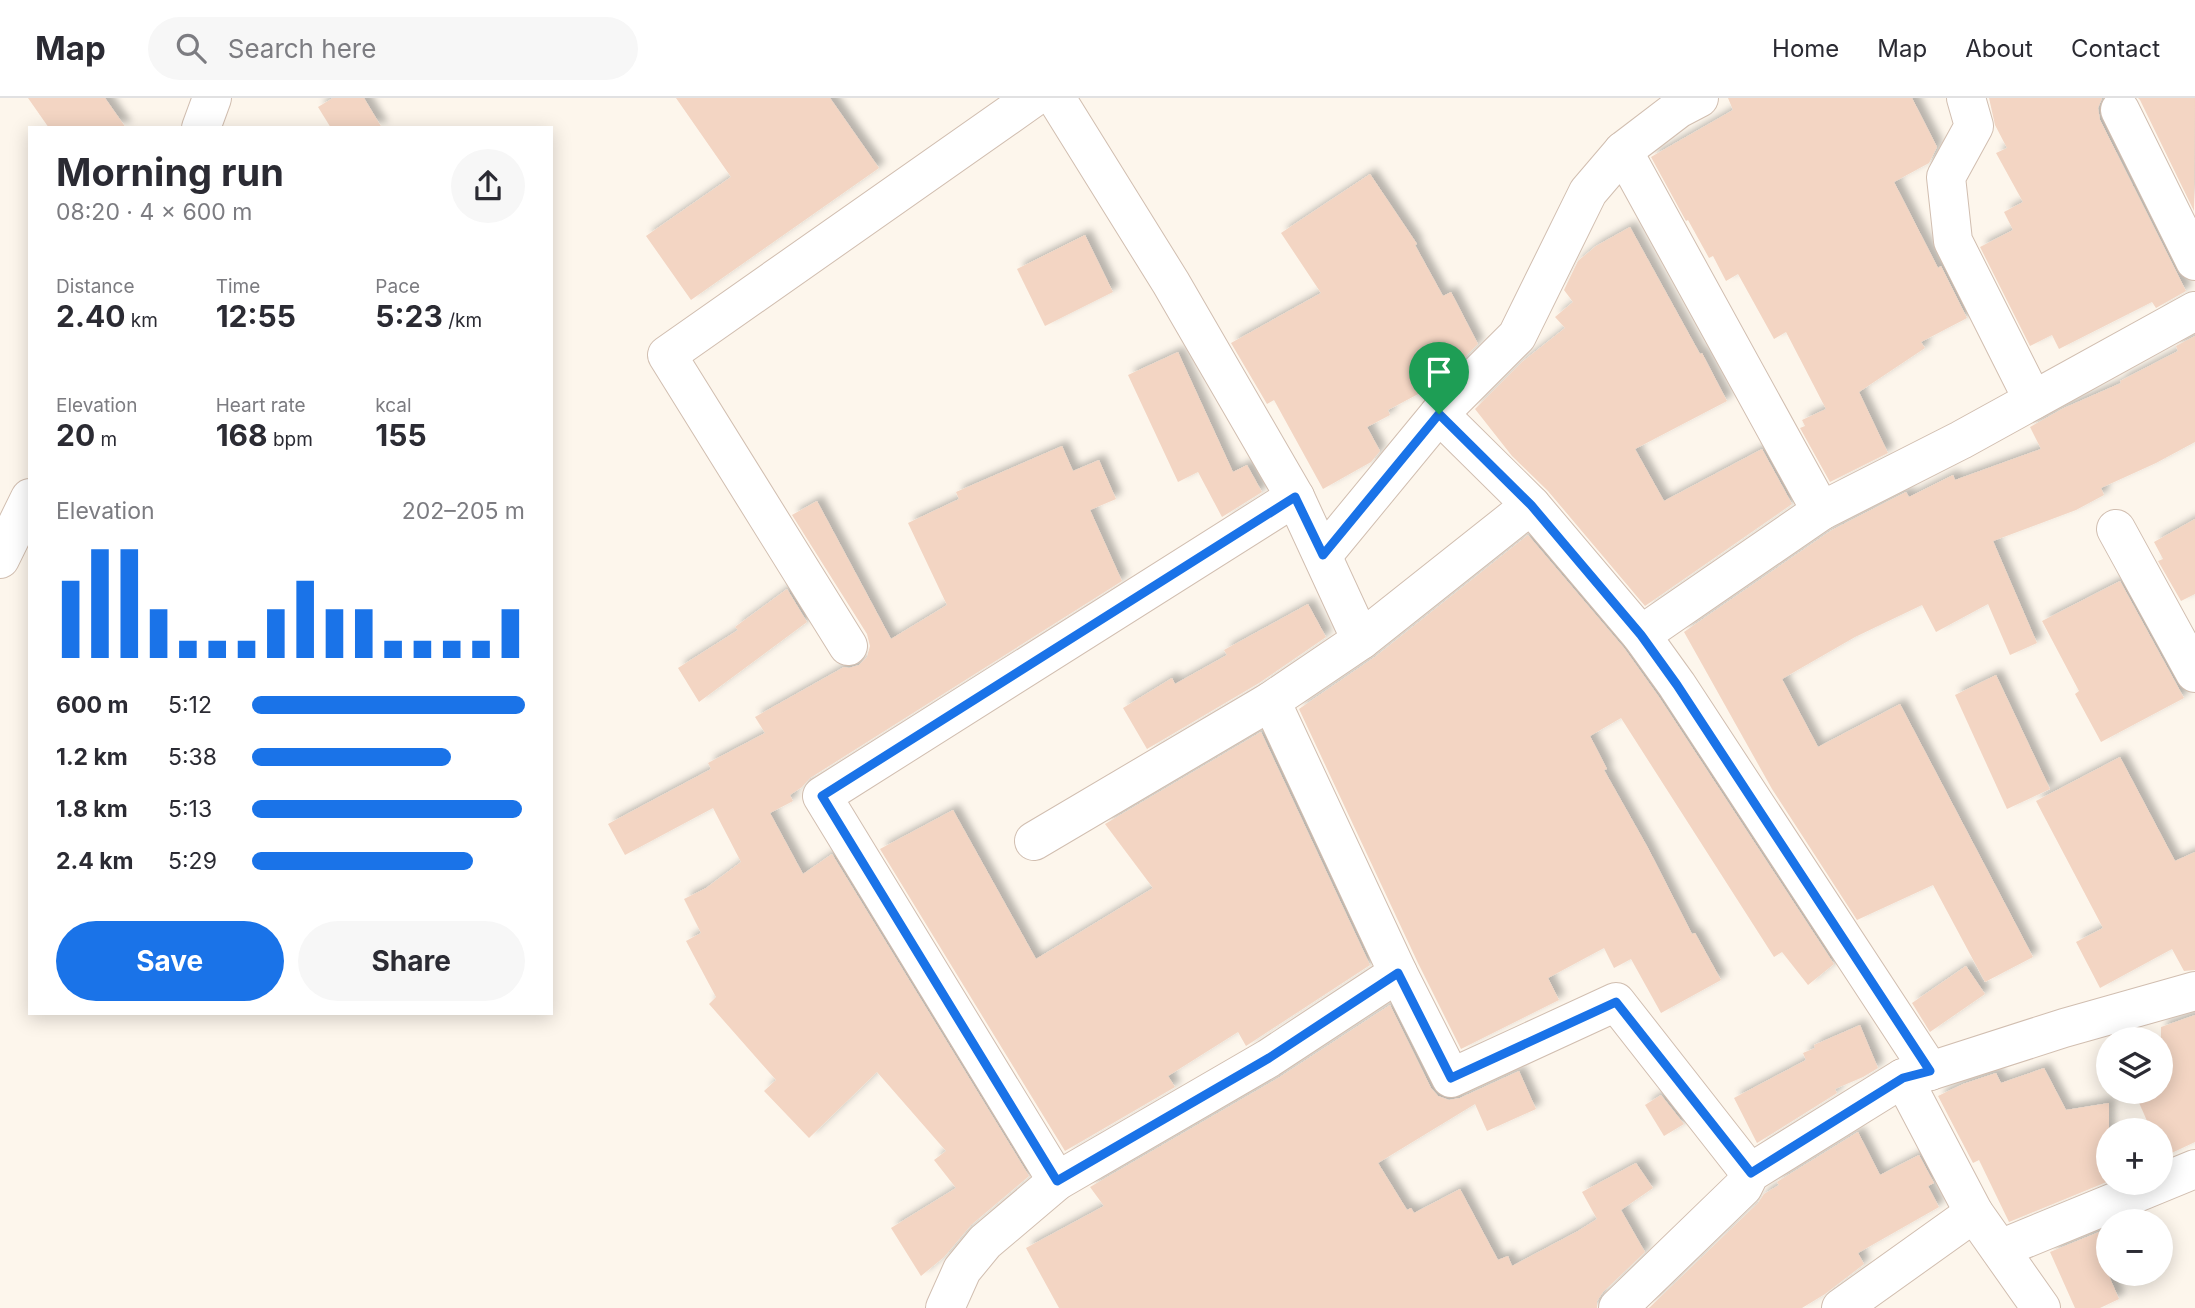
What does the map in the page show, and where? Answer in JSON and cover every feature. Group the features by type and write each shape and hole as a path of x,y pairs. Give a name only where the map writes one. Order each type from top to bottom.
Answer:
{"street":[{"path":"202,126 212,98"},
{"path":"848,646 667,355 1032,98"},
{"path":"1056,98 1171,284 1295,497 1361,640"},
{"path":"1323,555 1439,414 1517,336 1588,192 1623,151 1678,109 1699,98"},
{"path":"1966,98 1974,126 1946,177 1953,241 2034,400"},
{"path":"2120,110 2195,261"},
{"path":"1623,151 1821,511"},
{"path":"1641,635 1821,511 2034,400 2195,311"},
{"path":"1439,414 1531,505 1641,635 1685,696 1917,1075 1987,1232 2041,1308"},
{"path":"1057,1181 822,796 1295,497"},
{"path":"0,559 28,502"},
{"path":"1034,841 1271,701 1361,640 1531,505"},
{"path":"2116,529 2195,673"},
{"path":"1271,701 1398,973 1451,1078 1616,1002 1751,1173"},
{"path":"948,1307 962,1270 985,1242 1057,1181 1269,1058 1398,973"},
{"path":"1618,1308 1743,1187 1751,1173 1917,1075 2064,1028 2195,991"},
{"path":"1841,1308 1987,1232 2195,1169"}],"building":[{"path":"28,98 105,98 125,126 48,126"},
{"path":"333,98 364,98 381,126 330,126 318,107"},
{"path":"676,98 830,98 879,168 691,300 646,236 731,177"},
{"path":"1728,98 1912,98 1937,147 1929,163 1894,182 1967,318 1921,342 1925,348 1859,392 1888,453 1830,482 1800,428 1805,426 1802,420 1826,409 1786,332 1774,339 1738,274 1726,281 1713,256 1709,258 1688,220 1686,221 1651,157 1733,110"},
{"path":"1989,98 2102,98 2098,108 2100,120 2186,291 2156,308 2152,302 2059,349 2052,335 2030,346 1980,247 2013,230 2004,212 2023,202 1996,153 2007,148 1995,125"},
{"path":"2138,98 2195,98 2194,211 2140,100"},
{"path":"1370,174 1417,244 1415,245 1443,296 1451,292 1478,344 1439,383 1388,410 1390,415 1367,427 1380,451 1371,462 1323,489 1274,400 1267,404 1231,343 1321,293 1281,233"},
{"path":"1630,227 1727,401 1635,449 1664,501 1762,449 1792,504 1645,606 1548,491 1512,456 1475,409 1522,362 1565,328 1555,317 1573,302 1564,290 1578,261 1596,246"},
{"path":"1085,235 1113,292 1045,326 1017,269"},
{"path":"2195,336 2195,442 2101,488 2104,495 2076,510 1993,541 2037,643 2010,655 1988,604 1936,632 1922,605 1855,637 1782,679 1818,747 1900,704 2033,957 1985,982 1933,885 1857,920 1772,789 1684,632 1832,530 1906,492 1909,497 1953,475 1955,480 2041,449 2030,427 2064,408 2121,383 2120,381 2178,351 2176,346"},
{"path":"1178,352 1233,472 1247,465 1262,492 1222,517 1198,472 1178,482 1128,375"},
{"path":"1062,446 1073,471 1099,460 1116,499 1090,510 1122,581 810,778 790,795 793,801 770,813 803,874 832,854 1029,1176 971,1225 944,1257 921,1276 891,1228 956,1188 934,1160 946,1151 877,1072 809,1138 764,1091 776,1080 709,1004 716,997 686,941 701,933 684,899 706,888 741,862 713,808 625,855 608,824 711,769 708,763 765,733 755,717 844,667 859,665 867,657 870,646 867,634 792,515 817,501 891,639 947,605 908,523 959,499 956,492"},
{"path":"2195,519 2195,594 2181,601 2158,561 2163,559 2154,542"},
{"path":"1528,535 1624,648 1659,697 1834,964 1808,985 1782,952 1774,957 1621,718 1590,736 1607,769 1604,770 1692,934 1695,933 1721,980 1661,1013 1631,959 1614,968 1604,948 1548,978 1559,1000 1461,1049 1299,709 1375,657"},
{"path":"2120,581 2184,698 2101,742 2075,694 2079,691 2042,621"},
{"path":"787,589 807,622 699,702 678,668 738,630 735,627"},
{"path":"1308,604 1326,637 1259,683 1147,749 1123,708 1172,678 1175,684 1227,655 1224,650"},
{"path":"1996,675 2050,789 2007,809 1955,695"},
{"path":"1261,732 1370,965 1246,1046 1238,1032 1168,1076 1175,1087 1065,1151 880,849 953,810 1036,959 1153,888 1105,824"},
{"path":"2120,757 2175,861 2195,852 2195,970 2184,971 2172,949 2100,988 2076,942 2103,928 2036,801"},
{"path":"1966,966 1985,994 1930,1032 1912,1003"},
{"path":"1390,1005 1431,1088 1438,1096 1449,1100 1460,1098 1519,1071 1536,1109 1487,1131 1475,1104 1378,1163 1407,1210 1411,1208 1414,1213 1460,1189 1498,1260 1508,1256 1512,1266 1597,1219 1582,1192 1636,1163 1653,1188 1621,1210 1645,1252 1603,1292 1597,1301 1597,1308 1059,1308 1026,1248 1104,1206 1090,1187 1280,1077"},
{"path":"2195,1015 2195,1142 2173,1152 2173,1118 2146,1118 2140,1104 2173,1104 2173,1027 2161,1027"},
{"path":"1860,1025 1878,1068 1835,1089 1837,1093 1757,1143 1734,1098 1806,1060 1803,1053 1815,1048 1814,1045"},
{"path":"2044,1068 2066,1110 2109,1104 2109,1118 2096,1118 2096,1186 2009,1222 1979,1160 1973,1163 1938,1096 1996,1073 2001,1083"},
{"path":"1661,1095 1684,1124 1664,1136 1645,1105"},
{"path":"1858,1132 1880,1175 1919,1155 1934,1183 1928,1186 1939,1207 1858,1253 1864,1264 1802,1308 1649,1308 1758,1203 1764,1194 1779,1185 1777,1182"},
{"path":"2096,1233 2096,1286 2113,1286 2119,1299 2100,1308 2075,1308 2050,1252"}],"route":[{"path":"1439,414 1531,505 1641,635 1677,685 1930,1071 1903,1078 1751,1173 1616,1002 1451,1078 1398,973 1269,1058 1057,1181 822,796 1295,497 1323,555 1439,414"}]}
